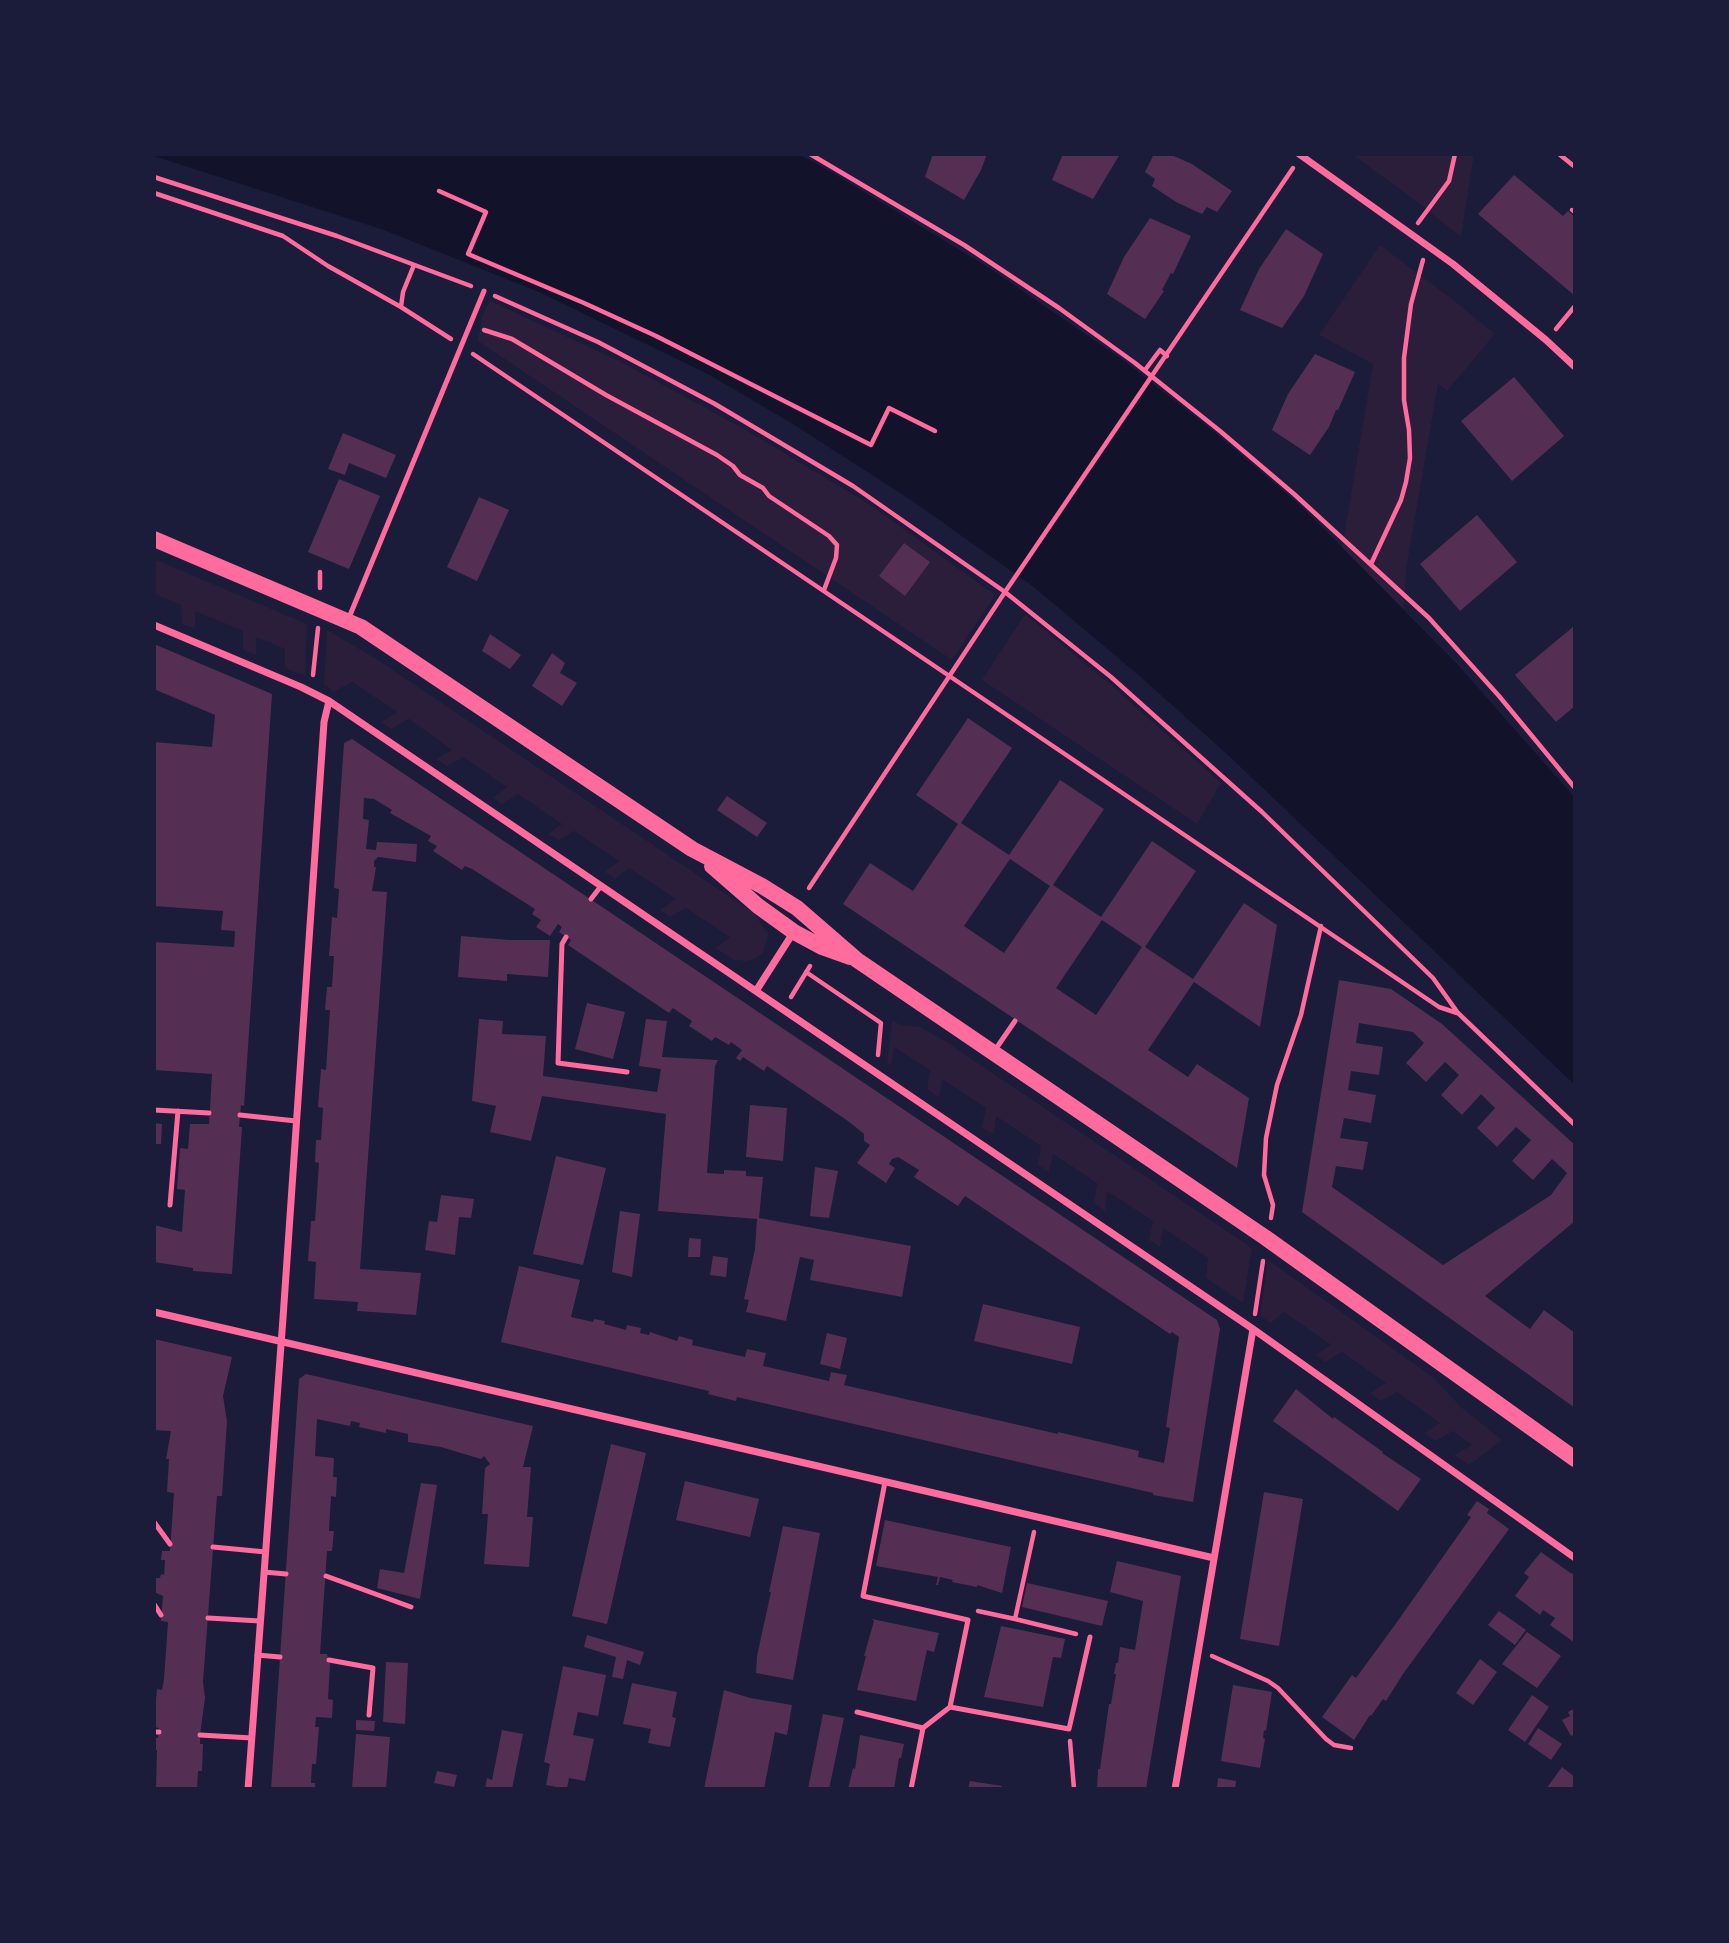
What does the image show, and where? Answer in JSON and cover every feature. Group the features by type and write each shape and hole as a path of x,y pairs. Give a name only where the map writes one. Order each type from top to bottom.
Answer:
{"main road":[{"path":"154,539 348,620 692,849 797,908 857,960 1266,1238 1575,1459"},
{"path":"692,849 758,906 794,932 822,947 857,960"}],"street":[{"path":"1300,155 1428,246 1546,340 1575,367"},
{"path":"154,625 329,701 1252,1329 1575,1558"},
{"path":"248,1789 324,722 329,701"},
{"path":"756,991 794,932"},
{"path":"154,1312 1214,1558"},
{"path":"1175,1789 1252,1329"}],"lane":[{"path":"348,620 484,291"},
{"path":"592,899 601,886"},
{"path":"566,937 562,944 558,1063 627,1072"},
{"path":"993,1053 1015,1021"},
{"path":"154,1110 209,1113"},
{"path":"170,1205 178,1111"},
{"path":"240,1115 296,1121"},
{"path":"885,1482 863,1597 968,1620 950,1707 923,1728 911,1789"},
{"path":"154,1522 170,1544"},
{"path":"213,1547 266,1552"},
{"path":"264,1572 286,1574"},
{"path":"326,1576 411,1607"},
{"path":"154,1604 162,1615"},
{"path":"208,1618 260,1621"},
{"path":"950,1707 1069,1729 1090,1637"},
{"path":"257,1656 280,1657"},
{"path":"329,1660 373,1668 369,1716"},
{"path":"857,1712 923,1728"},
{"path":"200,1735 252,1738"}],"path":[{"path":"810,154 964,245 1145,370 1294,494 1429,618 1499,696 1575,788"},
{"path":"1411,233 1449,181 1455,154"},
{"path":"1559,154 1575,167"},
{"path":"809,888 1300,155"},
{"path":"154,177 337,236 484,291 598,342 715,404 853,486 1005,592 1111,677 1262,812 1433,978 1458,1013 1575,1125"},
{"path":"439,191 486,212 468,254 656,336 871,445 890,408 935,431"},
{"path":"154,193 283,236 348,278 401,307 1439,1007 1458,1013"},
{"path":"1371,564 1401,500 1406,482 1410,449 1404,400 1404,358 1417,275 1428,246"},
{"path":"401,307 403,292 414,265"},
{"path":"1546,340 1575,306"},
{"path":"470,326 512,339 606,395 717,455 769,496 829,536 837,545 836,558 824,590"},
{"path":"1145,370 1160,350 1166,357"},
{"path":"312,692 319,608"},
{"path":"1273,1205 1264,1175 1266,1138 1277,1085 1301,1015 1321,926"},
{"path":"783,1010 810,966"},
{"path":"806,972 881,1023 876,1073"},
{"path":"1252,1329 1266,1238"},
{"path":"1015,1619 1038,1517"},
{"path":"968,1620 970,1609 1090,1637"},
{"path":"1199,1651 1268,1681 1278,1688 1326,1739 1334,1745 1351,1748"},
{"path":"1069,1729 1074,1789"}],"shaded area":[{"path":"154,154 798,154 989,268 1120,358 1211,429 1303,508 1457,664 1575,798 1575,1085 1227,754 1143,679 1034,587 911,500 793,424 708,374 539,292 384,230"},
{"path":"1352,154 1474,154 1461,237 1424,207"},
{"path":"1380,245 1495,334 1447,391 1438,384 1406,570 1404,609 1342,548 1373,364 1319,335"},
{"path":"490,301 619,361 744,429 872,506 995,595 952,660 478,341 482,316"},
{"path":"154,559 307,624 305,676 285,668 285,649 256,637 256,655 243,650 243,631 195,611 195,629 182,624 181,605 154,594"},
{"path":"1025,614 1110,684 1221,783 1197,824 982,680"},
{"path":"327,630 375,658 754,913 768,934 763,953 747,961 734,960 715,948 730,937 686,908 670,917 660,910 676,899 629,868 615,879 605,872 619,861 574,831 559,840 548,834 562,824 518,794 502,804 493,798 507,787 463,757 447,766 436,759 452,750 409,719 391,729 381,722 397,712 352,682 334,692 324,685"},
{"path":"892,1021 920,1027 945,1041 1252,1248 1243,1303 1206,1278 1208,1258 1163,1228 1160,1247 1149,1240 1153,1221 1107,1191 1105,1211 1094,1203 1097,1183 1053,1154 1049,1172 1038,1165 1041,1146 996,1116 994,1135 982,1128 986,1108 942,1079 939,1098 927,1089 930,1070 894,1047 891,1066 887,1063"},
{"path":"1268,1260 1433,1377 1461,1407 1502,1440 1469,1465 1454,1455 1472,1445 1453,1431 1435,1441 1424,1433 1440,1423 1397,1392 1380,1401 1370,1393 1386,1383 1342,1352 1325,1362 1315,1355 1331,1345 1284,1312 1271,1323 1260,1316"}],"building":[{"path":"933,154 987,154 964,200 925,177"},
{"path":"1063,154 1120,154 1093,199 1052,180"},
{"path":"1154,154 1169,154 1192,164 1232,191 1217,212 1207,207 1202,214 1176,202 1152,186 1155,179 1145,172"},
{"path":"1514,175 1563,216 1568,211 1575,217 1575,296 1478,214"},
{"path":"1150,218 1191,236 1173,274 1171,273 1162,290 1164,291 1145,319 1107,294 1124,257"},
{"path":"1286,229 1323,254 1304,296 1282,328 1240,310 1259,269"},
{"path":"1315,354 1355,372 1329,427 1310,455 1272,430 1288,394"},
{"path":"1514,377 1564,436 1512,481 1461,421"},
{"path":"343,433 396,455 386,478 349,463 345,475 328,469"},
{"path":"339,479 380,496 349,569 308,552"},
{"path":"479,497 509,510 477,581 447,567"},
{"path":"1477,515 1517,562 1460,611 1420,564"},
{"path":"904,543 930,562 905,596 879,576"},
{"path":"1573,627 1575,706 1556,722 1515,675"},
{"path":"490,634 521,655 510,669 482,651"},
{"path":"154,644 272,694 244,1106 241,1105 239,1127 242,1127 232,1274 193,1271 193,1268 154,1262 154,1225 182,1232 185,1190 177,1189 180,1148 188,1149 190,1124 209,1124 212,1074 154,1070 154,942 234,947 235,931 221,930 223,911 154,906 154,742 212,747 215,715 154,689"},
{"path":"552,653 565,663 560,673 577,683 562,706 532,686"},
{"path":"968,718 1012,748 961,823 1009,855 1060,780 1104,809 1053,885 1101,917 1152,841 1196,871 1145,947 1193,979 1244,903 1277,925 1260,1027 1194,982 1148,1050 1188,1077 1197,1064 1249,1098 1237,1168 843,904 870,863 913,891 958,824 916,795","holes":["1010,859 1050,886 1004,953 964,926","1102,920 1142,947 1096,1015 1056,988"]},
{"path":"352,739 1217,1320 1220,1329 1193,1502 1153,1495 737,1397 736,1401 708,1394 709,1391 501,1342 519,1266 580,1280 571,1317 593,1322 594,1319 605,1321 604,1324 626,1330 627,1325 641,1328 640,1333 649,1335 650,1332 677,1341 679,1336 693,1340 692,1345 745,1357 747,1349 766,1353 763,1366 829,1381 831,1372 847,1375 844,1385 1139,1451 1138,1457 1164,1463 1170,1428 1166,1427 1179,1337 1172,1332 1170,1334 965,1196 958,1206 914,1177 919,1170 898,1157 892,1159 889,1164 895,1168 886,1183 857,1163 870,1145 864,1141 864,1134 848,1121 767,1066 764,1071 743,1057 740,1061 736,1058 742,1050 731,1042 729,1045 715,1037 712,1041 689,1026 692,1021 673,1008 669,1013 568,945 571,940 559,932 562,927 558,924 550,936 536,927 541,920 532,914 535,909 472,869 465,866 462,870 433,851 437,846 428,841 431,836 390,813 392,810 374,799 364,798 363,819 369,820 366,849 376,850 377,842 417,844 416,862 378,857 374,861 376,867 372,891 387,892 360,1269 421,1273 416,1315 357,1311 358,1302 314,1299 316,1262 308,1261 311,1221 315,1221 319,1163 315,1162 316,1140 321,1140 323,1108 318,1107 321,1069 326,1070 330,1010 325,1010 327,987 332,987 334,956 329,956 332,917 337,918 339,889 334,888 344,743"},
{"path":"727,796 767,823 757,837 717,810"},
{"path":"461,936 550,940 548,977 507,974 507,981 458,977"},
{"path":"1339,980 1391,989 1442,1024 1575,1145 1575,1221 1485,1296 1530,1329 1544,1310 1575,1333 1575,1408 1302,1212","holes":["1359,1023 1413,1032 1424,1043 1406,1063 1426,1082 1445,1062 1459,1075 1441,1095 1462,1115 1481,1094 1495,1108 1477,1128 1497,1147 1516,1127 1531,1140 1512,1161 1533,1180 1552,1159 1567,1173 1551,1195 1443,1265 1332,1187 1336,1166 1363,1170 1368,1142 1340,1138 1344,1118 1371,1123 1376,1095 1348,1090 1351,1071 1379,1075 1383,1047 1356,1043"]},
{"path":"587,1003 625,1012 613,1059 575,1049"},
{"path":"479,1019 503,1021 502,1034 546,1036 543,1076 657,1092 661,1069 639,1066 646,1019 667,1021 662,1057 718,1060 715,1066 707,1173 724,1174 724,1170 746,1171 746,1176 763,1177 759,1218 911,1246 902,1297 810,1280 814,1260 800,1257 786,1321 746,1312 749,1300 744,1299 755,1249 757,1219 658,1211 666,1114 542,1096 531,1141 490,1132 496,1106 472,1101"},
{"path":"750,1105 787,1108 783,1161 746,1157"},
{"path":"154,1123 162,1124 161,1144 154,1144"},
{"path":"556,1156 606,1168 583,1265 533,1254"},
{"path":"815,1167 838,1171 829,1218 810,1216"},
{"path":"441,1195 474,1199 471,1218 459,1217 455,1255 425,1250 429,1221 437,1222"},
{"path":"620,1211 640,1214 632,1277 612,1272"},
{"path":"689,1238 701,1239 700,1257 688,1257"},
{"path":"713,1256 728,1258 726,1277 710,1275"},
{"path":"983,1304 1080,1327 1072,1364 974,1341"},
{"path":"827,1333 847,1338 840,1369 820,1364"},
{"path":"154,1339 232,1357 223,1396 227,1421 222,1496 217,1496 203,1682 205,1698 200,1735 200,1744 203,1744 202,1771 198,1771 197,1789 156,1789 157,1750 154,1750 154,1738 158,1738 159,1728 154,1727 154,1724 157,1689 162,1690 164,1679 168,1622 161,1621 163,1596 154,1592 156,1578 164,1575 165,1560 161,1560 162,1551 170,1551 174,1493 167,1492 169,1459 166,1459 171,1431 154,1430"},
{"path":"306,1374 533,1426 523,1467 531,1467 527,1517 533,1517 529,1567 484,1564 488,1514 482,1514 485,1468 490,1464 484,1456 481,1459 441,1447 408,1442 408,1434 386,1429 386,1433 359,1427 360,1423 351,1421 350,1426 317,1419 315,1456 334,1458 333,1477 337,1477 336,1497 331,1496 329,1531 334,1531 332,1551 327,1551 320,1654 327,1654 330,1665 328,1699 333,1700 332,1718 316,1717 315,1727 319,1727 316,1764 312,1764 311,1783 315,1783 315,1789 271,1789 299,1379"},
{"path":"1296,1389 1333,1419 1334,1417 1421,1479 1398,1511 1273,1421"},
{"path":"611,1444 646,1453 607,1624 572,1616"},
{"path":"685,1481 759,1499 750,1537 676,1520"},
{"path":"421,1483 437,1485 420,1599 377,1588 380,1569 404,1573"},
{"path":"1264,1492 1303,1499 1279,1646 1240,1639"},
{"path":"1477,1501 1489,1509 1487,1513 1509,1529 1386,1701 1383,1699 1354,1740 1322,1717 1352,1675 1356,1678 1397,1622 1471,1517 1467,1515"},
{"path":"885,1520 1011,1547 1002,1593 940,1577 936,1585 938,1577 876,1566"},
{"path":"783,1526 820,1533 793,1680 756,1673"},
{"path":"1541,1552 1572,1574 1575,1571 1575,1643 1550,1625 1555,1618 1543,1610 1540,1615 1515,1596 1529,1577 1524,1573"},
{"path":"1117,1561 1181,1576 1146,1789 1097,1789 1116,1663 1120,1647 1135,1650 1143,1601 1110,1592"},
{"path":"1027,1583 1108,1601 1102,1626 1022,1607"},
{"path":"1499,1611 1526,1630 1515,1645 1488,1625"},
{"path":"872,1619 939,1633 934,1652 927,1650 916,1701 857,1690 874,1621"},
{"path":"1001,1626 1065,1639 1061,1658 1053,1657 1043,1707 984,1697"},
{"path":"1527,1632 1561,1656 1537,1688 1502,1664"},
{"path":"587,1635 644,1652 640,1665 627,1660 623,1679 612,1677 616,1657 584,1647"},
{"path":"1480,1659 1497,1672 1473,1705 1456,1693"},
{"path":"386,1662 408,1663 405,1724 383,1722"},
{"path":"563,1666 606,1675 598,1716 578,1712 573,1735 594,1739 585,1781 569,1778 567,1789 546,1785 550,1764 544,1762"},
{"path":"632,1683 677,1692 672,1717 676,1718 670,1747 648,1743 651,1729 623,1724"},
{"path":"1233,1685 1272,1692 1260,1768 1221,1761"},
{"path":"724,1690 750,1698 792,1705 787,1735 775,1732 764,1789 704,1789"},
{"path":"1532,1695 1549,1707 1525,1742 1508,1730"},
{"path":"1575,1708 1575,1734 1571,1736 1562,1720 1570,1716 1568,1712"},
{"path":"823,1714 844,1718 829,1789 808,1789"},
{"path":"356,1720 375,1721 374,1731 356,1730"},
{"path":"1538,1728 1562,1744 1551,1760 1528,1744"},
{"path":"502,1730 523,1734 512,1789 485,1789 487,1778 492,1780"},
{"path":"356,1734 390,1737 386,1789 352,1789"},
{"path":"860,1735 904,1744 894,1789 848,1789 853,1768 855,1769"},
{"path":"1562,1767 1575,1777 1575,1789 1546,1789"},
{"path":"437,1771 457,1775 454,1787 434,1783"},
{"path":"1218,1778 1236,1781 1235,1789 1217,1788"},
{"path":"970,1781 1002,1786 1002,1789 968,1789"}]}
